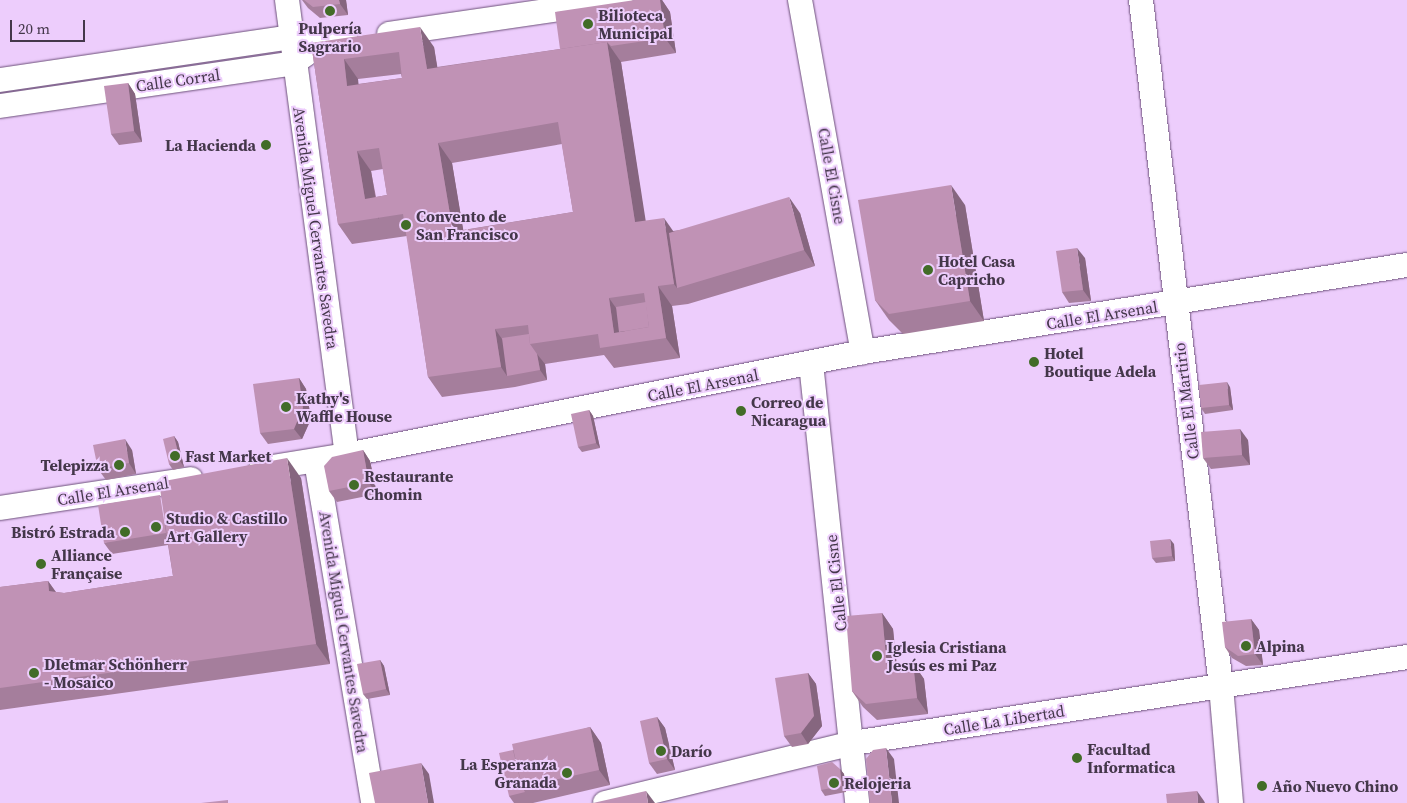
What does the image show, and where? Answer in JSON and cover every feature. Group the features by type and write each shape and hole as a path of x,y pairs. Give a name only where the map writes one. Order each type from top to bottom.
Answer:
{"street":[{"name":"Avenida Miguel Cervantes Savedra","path":"287,0 293,64 347,455"},
{"name":"Calle Corral","path":"0,80 291,37 320,44 620,0"},
{"name":"Calle El Cisne","path":"800,0 863,352"},
{"name":"Calle El Martirio","path":"1141,0 1174,304 1221,686 1232,803"},
{"name":"Calle Corral","path":"0,106 293,64 320,44"},
{"name":"Calle El Arsenal","path":"0,508 316,461 863,352 1174,304 1407,265"},
{"name":"Calle El Cisne","path":"811,363 853,743 857,803"},
{"name":"Avenida Miguel Cervantes Savedra","path":"316,461 373,803"},
{"name":"Calle La Libertad","path":"620,801 853,743 1407,657"}],"building":[{"path":"304,0 339,0 340,4 313,7"},
{"path":"635,0 660,0 665,38 611,46 607,42 560,49 555,12"},
{"name":"Convento de San Francisco","path":"420,27 427,69 607,42 635,222 664,218 674,284 658,286 666,338 600,348 598,334 530,344 528,325 495,329 501,367 428,377 403,214 338,224 311,43","holes":["399,52 402,78 347,86 344,59","558,122 573,212 453,232 438,143","379,148 387,195 365,199 357,151","644,293 649,327 614,333 609,298"]},
{"path":"128,83 134,131 111,134 104,86"},
{"name":"Hotel Casa Capricho","path":"951,185 970,301 889,314 875,300 858,200"},
{"path":"789,197 804,250 677,288 669,233"},
{"path":"1077,248 1083,290 1062,292 1056,251"},
{"path":"646,302 649,327 619,332 616,307"},
{"path":"529,334 530,344 537,354 540,370 507,376 502,338"},
{"name":"Kathy's Waffle House","path":"299,378 303,408 294,429 260,433 253,384"},
{"path":"1227,382 1229,405 1201,408 1199,385"},
{"path":"589,410 596,443 578,447 571,414"},
{"path":"1240,429 1242,455 1203,458 1201,432"},
{"path":"174,436 180,461 169,464 163,439"},
{"path":"125,439 129,463 98,469 93,445"},
{"path":"363,450 369,483 329,491 324,466 332,457"},
{"path":"287,458 316,644 0,688 0,587 48,581 49,591 64,593 173,576 159,482"},
{"path":"160,495 166,533 104,543 98,505"},
{"path":"1170,539 1172,556 1152,558 1150,541"},
{"name":"Iglesia Cristiana Jesús es mi Paz","path":"882,613 887,667 913,663 917,698 866,704 852,691 846,616"},
{"path":"1251,619 1255,654 1238,656 1225,647 1222,622"},
{"path":"380,660 386,689 363,694 357,664"},
{"path":"808,673 814,716 801,733 784,736 775,678"},
{"path":"657,717 667,759 649,763 640,721"},
{"path":"590,727 599,770 522,787 512,744"},
{"path":"886,748 892,803 870,803 866,759 873,750"},
{"path":"513,750 522,787 525,792 509,796 499,753"},
{"name":"Relojeria","path":"832,762 840,769 842,786 821,790 817,766"},
{"path":"421,763 428,803 375,803 369,773"},
{"path":"646,791 648,803 593,803"},
{"path":"1197,791 1198,803 1167,803 1166,794"},
{"path":"228,800 228,803 201,803"}],"place":[{"name":"Pulpería Sagrario","path":"330,11"},
{"name":"Bilioteca Municipal","path":"588,24"},
{"name":"La Hacienda","path":"266,145"},
{"name":"Convento de San Francisco","path":"406,225"},
{"name":"Hotel Casa Capricho","path":"928,270"},
{"name":"Hotel Boutique Adela","path":"1034,362"},
{"name":"Kathy's Waffle House","path":"286,407"},
{"name":"Correo de Nicaragua","path":"741,411"},
{"name":"Fast Market","path":"175,456"},
{"name":"Telepizza","path":"119,465"},
{"name":"Restaurante Chomin","path":"354,485"},
{"name":"Studio & Castillo Art Gallery","path":"156,527"},
{"name":"Bistró Estrada","path":"125,532"},
{"name":"Alliance Française","path":"41,564"},
{"name":"Alpina","path":"1246,646"},
{"name":"Iglesia Cristiana Jesús es mi Paz","path":"877,656"},
{"name":"DIetmar Schönherr - Mosaico","path":"34,673"},
{"name":"Darío","path":"661,751"},
{"name":"Facultad Informatica","path":"1077,758"},
{"name":"La Esperanza Granada","path":"567,773"},
{"name":"Relojeria","path":"834,783"},
{"name":"Año Nuevo Chino","path":"1262,786"}]}
